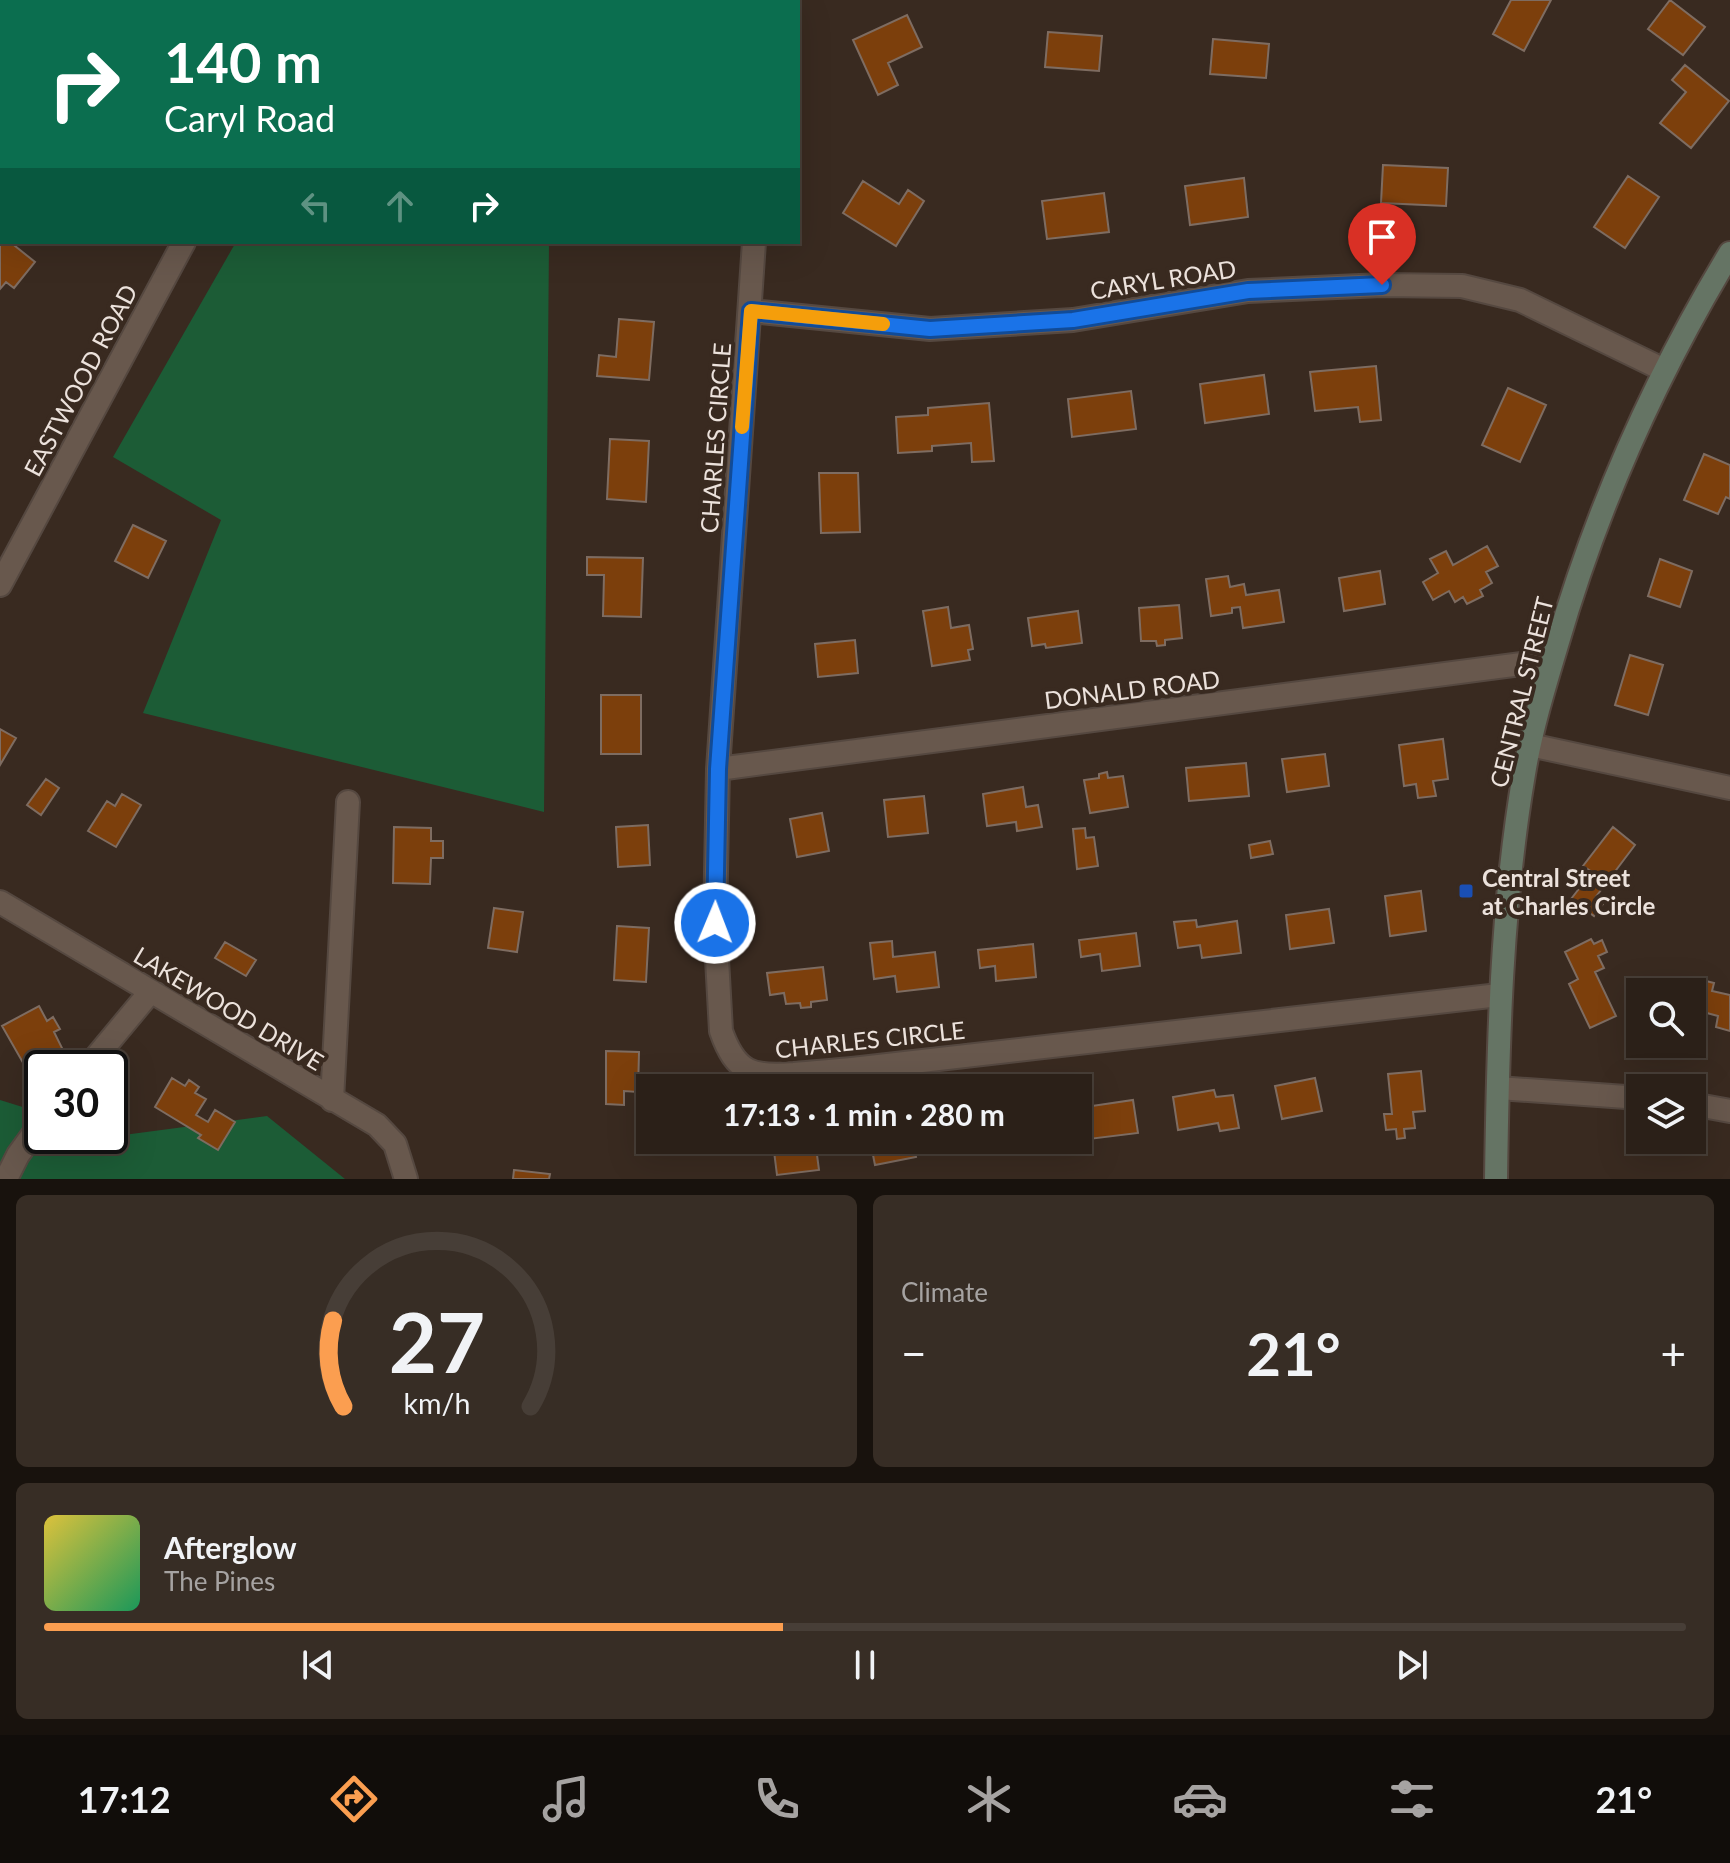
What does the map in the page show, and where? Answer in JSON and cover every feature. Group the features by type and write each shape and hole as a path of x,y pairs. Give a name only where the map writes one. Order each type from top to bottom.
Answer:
{"main road":[{"name":"CENTRAL STREET","path":"1496,1179 1499,995 1516,824 1530,745 1552,660 1599,517 1664,370 1730,253"}],"street":[{"name":"EASTWOOD ROAD","path":"0,585 183,244"},
{"name":"CHARLES CIRCLE","path":"754,244 718,769 715,923 721,1031 727,1047 742,1067 763,1077 852,1069 1499,995"},
{"name":"CARYL ROAD","path":"751,311 930,329 1073,320 1248,291 1382,285 1462,286 1520,300 1664,370"},
{"name":"DONALD ROAD","path":"718,769 1552,660"},
{"path":"1530,745 1730,788"},
{"path":"332,1100 348,802"},
{"name":"LAKEWOOD DRIVE","path":"0,902 377,1125 395,1144 406,1179"},
{"path":"102,1050 151,991"},
{"path":"1498,1088 1626,1097"},
{"path":"1706,1107 1730,1111"},
{"path":"6,1179 24,1147"}],"green space":[{"path":"235,244 549,244 544,812 143,713 221,520 113,457"},
{"path":"0,1100 24,1107 24,1154 128,1154 128,1134 267,1116 345,1179 0,1179"}],"building":[{"path":"1511,0 1551,0 1524,51 1493,34"},
{"path":"1670,0 1705,27 1683,55 1648,29"},
{"path":"907,15 922,47 888,63 898,85 878,95 853,40"},
{"path":"1048,32 1102,36 1099,71 1045,67"},
{"path":"1213,39 1269,44 1266,78 1210,74"},
{"path":"1685,65 1729,101 1691,148 1660,123 1686,92 1672,80"},
{"path":"1383,165 1448,168 1446,206 1381,203"},
{"path":"1628,176 1659,197 1625,248 1594,227"},
{"path":"1244,178 1248,217 1190,225 1185,186"},
{"path":"863,181 899,204 908,190 924,201 896,246 843,213"},
{"path":"1104,193 1109,232 1047,239 1042,201"},
{"path":"0,244 12,244 35,262 14,288 6,282 0,289"},
{"path":"619,319 654,322 649,380 597,376 599,355 616,357"},
{"path":"1376,366 1381,420 1360,422 1358,407 1315,411 1310,372"},
{"path":"1264,375 1269,414 1205,423 1200,384"},
{"path":"1508,388 1546,405 1520,462 1482,445"},
{"path":"1131,391 1136,429 1072,437 1068,399"},
{"path":"989,403 994,461 972,462 971,443 932,446 932,451 898,453 896,417 928,415 928,408"},
{"path":"610,439 649,441 646,502 607,499"},
{"path":"1704,454 1730,465 1730,499 1726,497 1718,514 1684,500"},
{"path":"819,473 858,473 860,532 821,533"},
{"path":"133,525 166,541 148,578 115,561"},
{"path":"1487,546 1498,566 1486,572 1492,583 1480,590 1483,596 1467,604 1463,597 1455,602 1449,591 1433,600 1423,582 1438,573 1430,559 1446,551 1453,565"},
{"path":"587,557 643,558 641,617 603,616 604,575 587,575"},
{"path":"1660,559 1692,571 1680,607 1648,596"},
{"path":"1380,571 1385,604 1344,611 1339,578"},
{"path":"1228,576 1230,587 1244,584 1246,595 1279,590 1284,622 1243,628 1240,607 1232,608 1232,613 1211,616 1206,579"},
{"path":"1179,605 1182,638 1165,640 1165,645 1157,646 1156,641 1141,641 1139,608"},
{"path":"948,607 951,628 969,625 973,649 968,650 970,660 932,666 923,611"},
{"path":"1078,611 1082,643 1046,648 1045,644 1032,646 1028,618"},
{"path":"855,640 858,673 818,677 815,644"},
{"path":"1630,655 1663,665 1648,715 1615,705"},
{"path":"601,695 641,695 641,754 601,754"},
{"path":"0,729 16,738 0,765"},
{"path":"1443,739 1448,779 1433,781 1436,796 1418,798 1416,784 1404,786 1399,745"},
{"path":"1325,754 1329,786 1287,792 1282,759"},
{"path":"1246,763 1249,796 1189,801 1186,768"},
{"path":"1107,772 1108,778 1123,776 1128,807 1090,813 1084,780 1099,778 1099,774"},
{"path":"46,779 59,788 41,815 27,805"},
{"path":"1023,787 1026,807 1038,805 1042,827 1017,831 1016,822 987,826 983,794"},
{"path":"122,794 141,805 116,847 88,831 107,801 115,806"},
{"path":"924,796 928,833 888,837 884,800"},
{"path":"822,813 829,851 797,857 790,819"},
{"path":"648,825 650,865 618,867 616,827"},
{"path":"394,827 431,828 431,841 443,841 443,858 431,858 430,884 393,883"},
{"path":"1613,827 1635,845 1595,898 1603,904 1594,916 1571,899 1592,872 1583,866"},
{"path":"1085,828 1086,838 1094,837 1098,866 1077,869 1073,829"},
{"path":"1270,841 1273,854 1251,858 1249,845"},
{"path":"1421,891 1426,931 1390,936 1385,896"},
{"path":"494,908 523,912 517,952 488,948"},
{"path":"1329,909 1334,943 1290,949 1286,915"},
{"path":"1196,920 1197,927 1237,921 1241,953 1202,958 1200,945 1178,948 1174,922"},
{"path":"617,926 649,928 646,982 614,980"},
{"path":"1136,933 1140,966 1102,971 1100,954 1081,957 1079,940"},
{"path":"1591,939 1594,944 1602,940 1607,952 1598,956 1604,968 1595,972 1616,1016 1590,1028 1569,984 1578,979 1565,952"},
{"path":"892,941 893,957 935,952 939,987 897,992 895,976 874,979 870,943"},
{"path":"225,942 256,960 246,976 215,958"},
{"path":"1033,944 1036,977 996,981 995,966 980,968 978,950"},
{"path":"823,967 827,1000 811,1002 811,1007 801,1008 800,1003 786,1004 784,993 770,995 767,973"},
{"path":"1706,981 1714,983 1712,991 1730,995 1730,1031 1716,1027 1718,1016 1706,1013"},
{"path":"39,1006 47,1021 53,1017 60,1029 54,1032 62,1048 24,1050 24,1064 2,1026"},
{"path":"606,1051 639,1052 636,1092 624,1091 624,1105 606,1104"},
{"path":"1421,1071 1425,1111 1413,1112 1415,1128 1404,1129 1405,1138 1397,1139 1396,1129 1386,1130 1384,1114 1392,1114 1388,1074"},
{"path":"172,1078 185,1086 189,1080 199,1087 195,1093 206,1099 196,1115 208,1122 215,1110 235,1122 218,1150 198,1138 201,1135 155,1107"},
{"path":"1315,1078 1322,1111 1282,1119 1275,1086"},
{"path":"1214,1090 1216,1097 1233,1095 1239,1128 1220,1131 1218,1123 1178,1130 1173,1097"},
{"path":"1133,1100 1138,1133 1092,1139 1092,1106"},
{"path":"774,1154 817,1154 819,1170 777,1175"},
{"path":"873,1154 915,1154 916,1157 875,1165"},
{"path":"514,1170 550,1174 549,1179 513,1179"}],"slow traffic":[{"path":"742,427 751,311 883,324"}],"place":[{"name":"Central Street at Charles Circle","path":"1466,891"}],"route":[{"path":"715,923 718,769 751,311 930,329 1073,320 1248,291 1382,285"}]}
